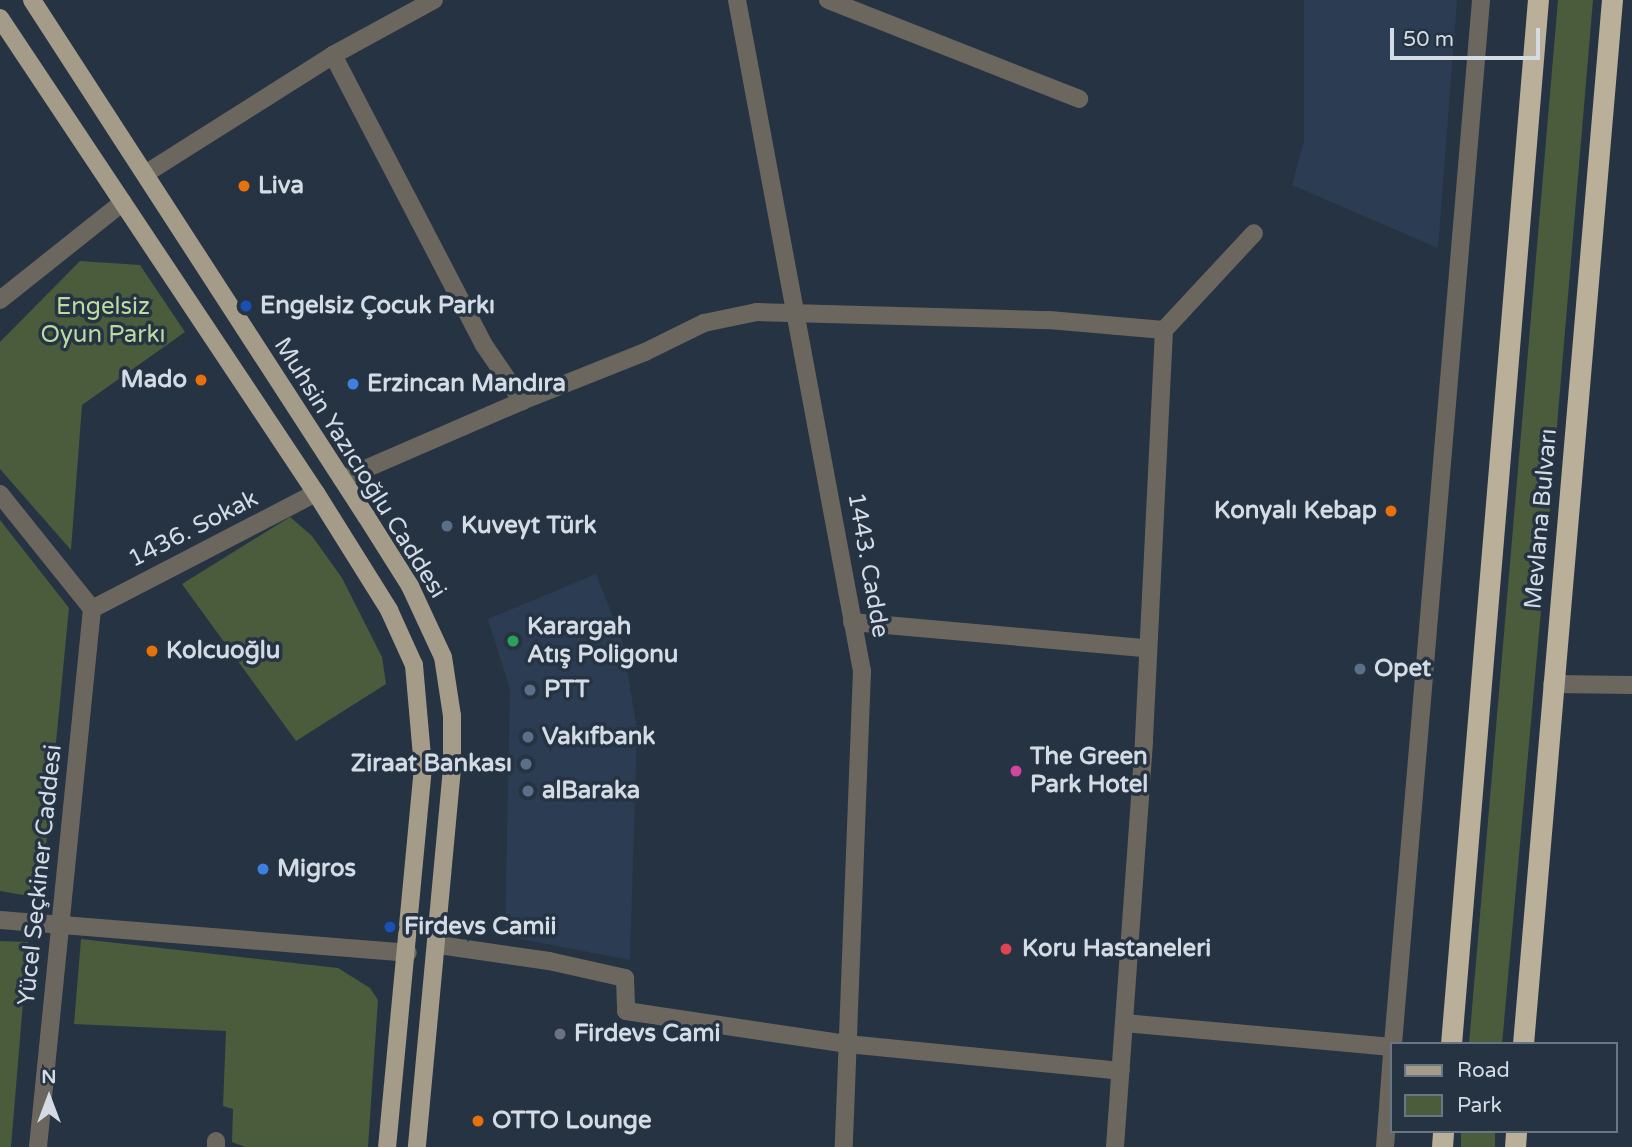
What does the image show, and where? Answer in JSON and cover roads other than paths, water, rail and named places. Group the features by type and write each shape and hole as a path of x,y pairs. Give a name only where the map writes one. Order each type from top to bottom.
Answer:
{"highway":[{"name":"Mevlana Bulvarı","path":"1451,1042 1538,0"},
{"name":"Mevlana Bulvarı","path":"1523,1042 1612,0"}],"main road":[{"name":"Muhsin Yazıcıoğlu Caddesi","path":"32,0 410,586 443,657 452,716 452,768 439,945 417,1147"},
{"name":"Muhsin Yazıcıoğlu Caddesi","path":"0,18 316,493 389,610 414,665 424,767 408,953 387,1147"},
{"path":"316,493 342,479"}],"street":[{"path":"145,174 333,55 434,0"},
{"name":"1443. Cadde","path":"737,0 799,313 862,671 844,1147"},
{"path":"828,0 1079,99"},
{"path":"1393,1042 1481,0"},
{"path":"333,55 484,345 523,401"},
{"path":"0,300 123,202"},
{"path":"1115,1147 1144,742 1146,648 1164,330 1254,233"},
{"path":"342,479 645,352 704,323 757,312 1049,320 1164,330"},
{"name":"1436. Sokak","path":"92,609 316,493"},
{"path":"0,494 92,609"},
{"name":"Yücel Seçkiner Caddesi","path":"38,1147 92,609"},
{"path":"852,622 1146,648"},
{"path":"1552,684 1632,685"},
{"path":"0,919 58,927 408,953"},
{"path":"439,945 549,961 625,978 626,1011 848,1044 1121,1071"},
{"path":"1124,1023 1390,1045"},
{"path":"1385,1147 1390,1080"}],"place":[{"name":"Liva","path":"244,186"},
{"name":"Engelsiz Çocuk Parkı","path":"246,306"},
{"name":"Mado","path":"201,380"},
{"name":"Erzincan Mandıra","path":"353,384"},
{"name":"Konyalı Kebap","path":"1391,511"},
{"name":"Kuveyt Türk","path":"447,526"},
{"name":"Karargah Atış Poligonu","path":"513,641"},
{"name":"Kolcuoğlu","path":"152,651"},
{"name":"Opet","path":"1360,669"},
{"name":"PTT","path":"530,690"},
{"name":"Vakıfbank","path":"528,737"},
{"name":"Ziraat Bankası","path":"526,764"},
{"name":"The Green Park Hotel","path":"1016,771"},
{"name":"alBaraka","path":"528,791"},
{"name":"Migros","path":"263,869"},
{"name":"Firdevs Camii","path":"390,927"},
{"name":"Koru Hastaneleri","path":"1006,949"},
{"name":"Firdevs Cami","path":"560,1034"},
{"name":"OTTO Lounge","path":"478,1121"}],"park label":[{"name":"Engelsiz Oyun Parkı","path":"103,321"}]}
